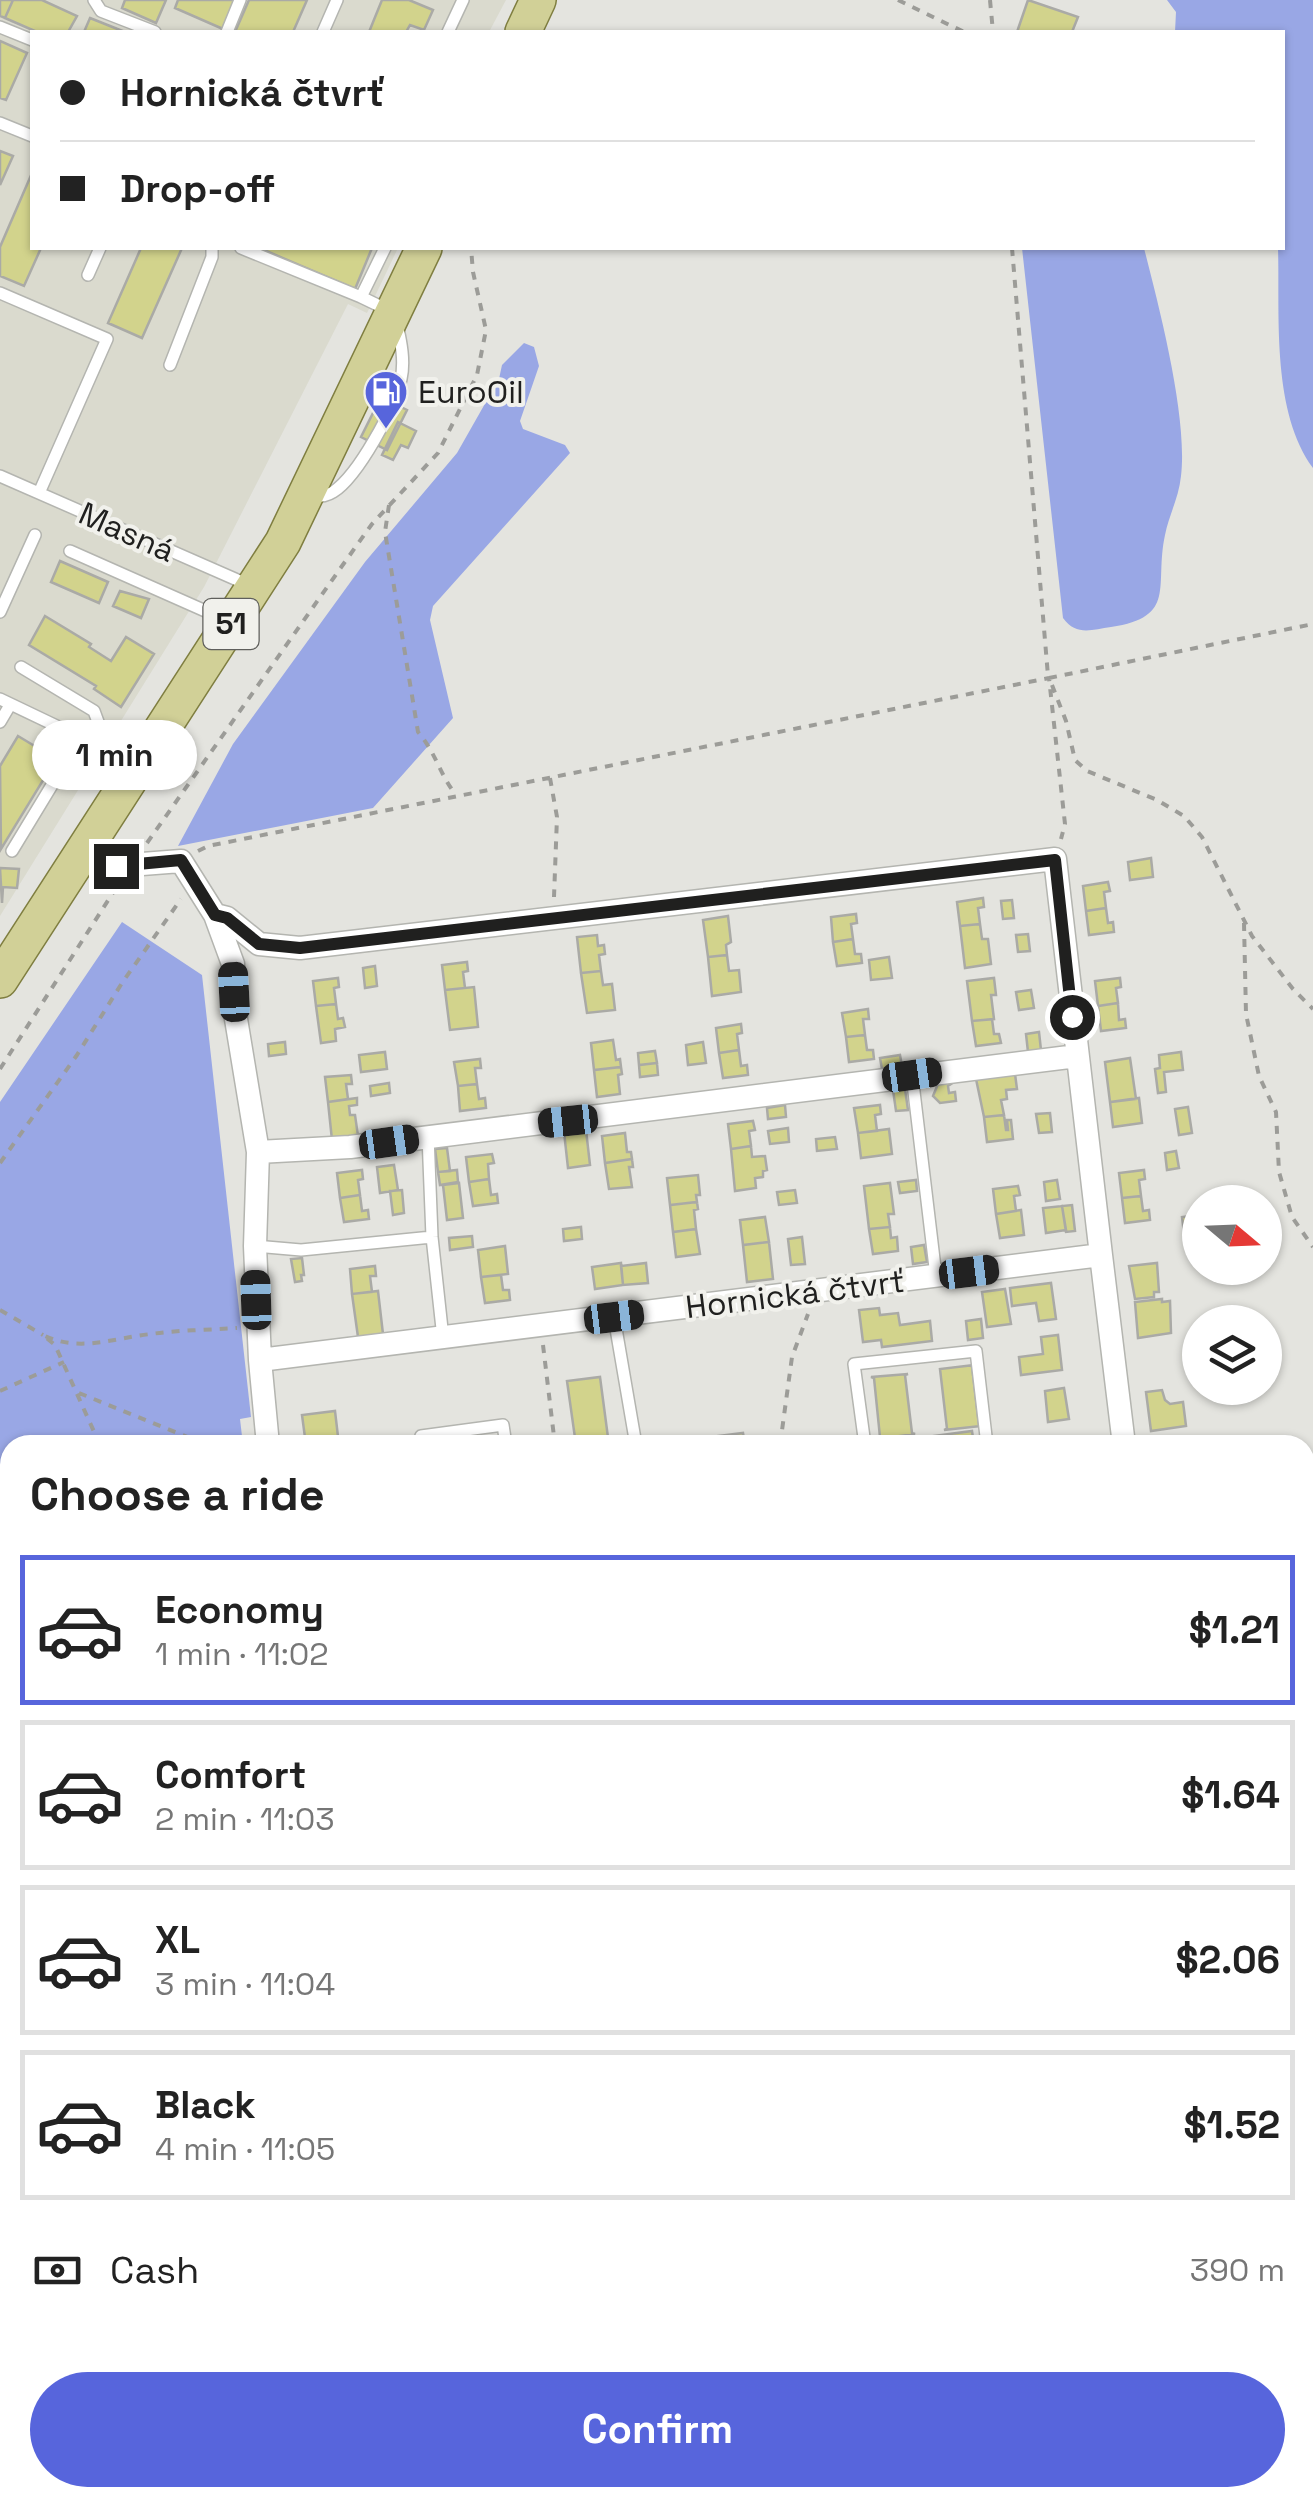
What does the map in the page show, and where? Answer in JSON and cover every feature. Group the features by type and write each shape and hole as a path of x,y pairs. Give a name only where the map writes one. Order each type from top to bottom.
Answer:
{"main road":[{"path":"524,30 538,0"},
{"name":"51","path":"0,980 232,623 307,497 423,250"}],"street":[{"path":"83,851 116,866 133,863 188,870 215,915 233,964 236,1019 258,1152 257,1327 267,1435"},
{"path":"215,915 227,918 259,944 300,948 1055,860 1123,1435"},
{"path":"233,964 259,944"},
{"path":"258,1152 350,1147 603,1118 1077,1056"},
{"name":"Hornická čtvrť","path":"260,1360 1101,1255"}],"lane":[{"path":"94,0 101,10 150,30"},
{"path":"228,30 240,0"},
{"path":"324,30 338,0"},
{"path":"449,30 463,0"},
{"path":"0,27 30,39"},
{"path":"0,123 30,135"},
{"path":"88,275 99,250"},
{"path":"170,365 212,250"},
{"path":"246,250 394,314"},
{"path":"361,297 384,250"},
{"path":"0,293 107,339 39,493"},
{"name":"Masná","path":"0,476 254,588"},
{"path":"0,612 35,535"},
{"path":"70,550 232,623"},
{"path":"21,667 94,711 105,741 140,764"},
{"path":"0,722 5,702 90,742 105,741"},
{"path":"12,851 69,757 74,735"},
{"path":"912,1075 936,1276"},
{"path":"428,1136 432,1237 443,1338"},
{"path":"255,1246 301,1250 432,1237"},
{"path":"614,1317 634,1435"},
{"path":"865,1435 854,1364 976,1351 986,1435"},
{"path":"428,1435 503,1425 504,1435"}],"path":[{"path":"898,0 960,30"},
{"path":"990,0 993,30"},
{"path":"0,1069 133,863 342,566 438,453 477,375 486,330 472,272 471,250"},
{"path":"1012,250 1064,824 1055,860"},
{"path":"390,505 385,532 418,732 434,751 447,784 457,796"},
{"path":"0,1163 77,1055 188,870 208,846 1313,624"},
{"path":"1049,678 1066,721 1075,760 1086,770 1157,800 1184,816 1202,837 1252,936 1313,1009"},
{"path":"550,778 556,817 553,918"},
{"path":"1244,918 1246,1014 1260,1076 1276,1112 1279,1172 1292,1217 1313,1247"},
{"path":"781,1435 792,1357 817,1291"},
{"path":"0,1310 62,1344 257,1327"},
{"path":"542,1326 555,1435"},
{"path":"43,1335 55,1345 64,1362 96,1435"},
{"path":"0,1391 64,1362"},
{"path":"79,1394 183,1435"}],"shaded area":[{"path":"0,0 506,0 490,30 30,30 30,250 397,250 367,313 348,304 204,587 0,916"},
{"path":"1167,0 1313,0 1313,468 1290,419 1280,361 1278,250 1285,250 1285,30 1175,30 1176,12"},
{"path":"1022,250 1144,250 1171,362 1182,452 1180,484 1162,553 1159,596 1146,616 1111,627 1084,630 1063,618"},
{"path":"524,343 534,347 539,366 520,421 523,429 565,445 570,453 433,606 430,620 453,718 373,808 178,846 233,744 365,562 457,453 499,379 502,365"},
{"path":"122,922 202,975 251,1417 240,1419 242,1435 0,1435 0,1102"}],"building":[{"path":"0,0 13,0 5,18 0,16"},
{"path":"13,0 42,0 77,16 69,30 32,30 5,18"},
{"path":"125,0 166,0 156,23 122,8"},
{"path":"178,0 236,0 223,29 175,8"},
{"path":"249,0 307,0 294,30 236,30"},
{"path":"382,0 409,0 433,10 424,30 410,25 407,30 370,30"},
{"path":"1028,0 1078,17 1073,30 1018,30"},
{"path":"90,18 120,30 85,30"},
{"path":"0,41 27,53 6,100 0,98"},
{"path":"0,151 13,156 0,185"},
{"path":"30,178 30,250 40,250 24,286 0,276 0,247"},
{"path":"140,250 181,250 142,338 108,323"},
{"path":"264,250 371,250 355,289"},
{"path":"381,397 407,410 387,450 361,437"},
{"path":"398,422 416,431 408,448 401,445 393,460 382,455"},
{"path":"60,561 108,582 99,603 51,582"},
{"path":"120,591 149,599 141,618 113,606"},
{"path":"45,616 111,661 126,637 154,654 121,707 94,689 96,686 29,645"},
{"path":"18,736 56,759 1,849 0,766"},
{"path":"1151,858 1153,877 1130,880 1128,862"},
{"path":"0,868 19,869 17,888 3,887 2,903"},
{"path":"1108,882 1110,891 1104,892 1106,908 1086,911 1083,886"},
{"path":"983,898 984,907 978,908 980,924 960,926 957,902"},
{"path":"1012,900 1014,918 1003,919 1001,901"},
{"path":"1106,908 1114,932 1089,935 1086,911"},
{"path":"856,914 857,923 851,924 853,939 833,942 831,917"},
{"path":"728,916 731,942 726,945 727,955 708,957 703,920"},
{"path":"980,924 982,939 988,939 991,964 965,968 960,926"},
{"path":"1028,934 1030,951 1018,952 1016,935"},
{"path":"597,935 598,946 604,945 605,954 599,955 601,971 581,973 577,937"},
{"path":"853,939 855,954 861,954 862,963 837,966 833,942"},
{"path":"727,955 729,971 739,970 741,992 712,996 708,957"},
{"path":"889,957 892,978 871,980 869,960"},
{"path":"467,962 468,971 463,972 465,988 445,990 442,965"},
{"path":"375,966 377,986 365,988 363,968"},
{"path":"601,971 603,985 612,984 615,1010 587,1013 581,973"},
{"path":"338,978 339,987 334,988 336,1004 316,1006 313,981"},
{"path":"994,978 994,1019 972,1021 967,981"},
{"path":"1120,978 1121,987 1116,988 1118,1003 1098,1006 1095,981"},
{"path":"474,987 478,1027 450,1030 445,990"},
{"path":"1031,990 1034,1008 1019,1010 1016,992"},
{"path":"1118,1003 1119,1020 1125,1019 1126,1028 1101,1031 1098,1006"},
{"path":"336,1004 338,1019 343,1018 345,1027 335,1029 336,1041 321,1043 316,1006"},
{"path":"868,1009 869,1019 863,1019 865,1035 846,1037 842,1013"},
{"path":"992,1019 994,1034 999,1034 1001,1043 976,1046 972,1021"},
{"path":"741,1024 742,1033 737,1034 739,1050 719,1053 716,1028"},
{"path":"1039,1032 1041,1050 1028,1052 1026,1034"},
{"path":"865,1035 867,1050 873,1050 874,1059 849,1062 846,1037"},
{"path":"613,1040 621,1067 594,1070 591,1043"},
{"path":"285,1042 286,1054 269,1056 268,1044"},
{"path":"703,1042 706,1063 688,1065 686,1045"},
{"path":"739,1050 741,1066 747,1065 748,1075 723,1078 719,1053"},
{"path":"655,1051 657,1063 639,1065 638,1053"},
{"path":"385,1052 387,1069 361,1072 359,1055"},
{"path":"1181,1052 1183,1070 1164,1072 1166,1092 1158,1093 1155,1069 1160,1068 1159,1055"},
{"path":"900,1055 902,1066 882,1069 880,1058"},
{"path":"1130,1058 1136,1099 1110,1102 1105,1062"},
{"path":"480,1059 481,1068 475,1068 477,1084 458,1086 454,1062"},
{"path":"657,1063 658,1075 640,1077 639,1065"},
{"path":"621,1067 620,1094 597,1097 594,1070"},
{"path":"1015,1074 1017,1089 1006,1090 1007,1099 1001,1100 1004,1115 984,1117 976,1079"},
{"path":"351,1075 352,1084 346,1084 348,1099 328,1102 325,1077"},
{"path":"954,1082 948,1086 949,1093 955,1092 956,1101 940,1103 933,1096 938,1084"},
{"path":"389,1083 390,1093 371,1096 370,1086"},
{"path":"477,1084 479,1099 485,1098 486,1108 460,1111 458,1086"},
{"path":"905,1089 908,1110 896,1111 893,1090"},
{"path":"357,1098 357,1105 349,1106 350,1115 355,1115 358,1136 332,1140 328,1102"},
{"path":"1139,1098 1142,1123 1113,1127 1110,1102"},
{"path":"785,1105 786,1117 768,1119 767,1108"},
{"path":"880,1105 881,1114 875,1115 877,1131 858,1133 854,1108"},
{"path":"1188,1107 1192,1133 1179,1135 1175,1109"},
{"path":"1050,1113 1052,1132 1039,1133 1036,1114"},
{"path":"1004,1115 1006,1130 1007,1120 1011,1120 1013,1139 987,1142 984,1117"},
{"path":"753,1121 755,1130 749,1131 751,1146 731,1149 728,1124"},
{"path":"788,1128 789,1142 770,1144 768,1131"},
{"path":"889,1129 892,1154 861,1158 858,1133"},
{"path":"586,1130 590,1165 568,1168 564,1132"},
{"path":"625,1133 627,1152 631,1152 632,1159 605,1163 602,1136"},
{"path":"835,1137 837,1149 817,1151 816,1139"},
{"path":"751,1146 752,1157 765,1156 767,1170 763,1177 755,1178 756,1188 735,1191 731,1149"},
{"path":"447,1148 450,1171 438,1172 435,1149"},
{"path":"1176,1151 1179,1168 1167,1170 1165,1153"},
{"path":"492,1154 494,1163 488,1164 489,1179 469,1182 466,1157"},
{"path":"632,1159 632,1187 609,1189 605,1163"},
{"path":"394,1165 398,1190 380,1193 377,1167"},
{"path":"362,1170 363,1179 358,1180 360,1195 340,1198 337,1173"},
{"path":"457,1170 458,1182 440,1185 438,1172"},
{"path":"1144,1170 1145,1179 1139,1180 1141,1196 1122,1198 1119,1173"},
{"path":"698,1175 697,1202 670,1205 667,1178"},
{"path":"489,1179 491,1195 497,1194 498,1203 473,1206 469,1182"},
{"path":"916,1180 917,1191 900,1193 898,1182"},
{"path":"1057,1180 1060,1199 1046,1201 1044,1182"},
{"path":"459,1183 463,1218 447,1220 443,1185"},
{"path":"890,1183 894,1214 888,1214 890,1227 869,1229 864,1186"},
{"path":"1018,1186 1020,1195 1014,1196 1016,1211 996,1214 993,1189"},
{"path":"402,1190 404,1213 393,1215 390,1191"},
{"path":"795,1190 797,1203 779,1205 777,1192"},
{"path":"360,1195 362,1211 368,1210 369,1219 344,1222 340,1198"},
{"path":"1141,1196 1143,1211 1149,1210 1150,1220 1125,1223 1122,1198"},
{"path":"697,1202 696,1229 673,1232 670,1205"},
{"path":"1072,1205 1075,1231 1066,1232 1062,1206"},
{"path":"1062,1206 1066,1230 1046,1233 1043,1208"},
{"path":"1021,1210 1024,1235 1000,1238 996,1214"},
{"path":"765,1217 769,1242 743,1245 740,1220"},
{"path":"581,1227 582,1239 564,1241 563,1229"},
{"path":"890,1227 891,1238 897,1237 898,1251 873,1254 869,1229"},
{"path":"696,1229 700,1254 676,1257 673,1232"},
{"path":"472,1236 473,1247 450,1250 449,1238"},
{"path":"802,1237 805,1264 791,1265 788,1239"},
{"path":"769,1242 773,1279 747,1282 743,1245"},
{"path":"924,1245 927,1262 913,1264 911,1247"},
{"path":"505,1246 508,1274 481,1277 478,1250"},
{"path":"302,1258 304,1275 302,1281 295,1282 291,1259"},
{"path":"621,1263 623,1285 595,1289 592,1267"},
{"path":"646,1263 648,1283 623,1285 621,1266"},
{"path":"1157,1263 1159,1292 1154,1292 1154,1297 1135,1299 1129,1266"},
{"path":"375,1266 376,1276 370,1276 372,1292 352,1294 350,1269"},
{"path":"501,1275 503,1290 509,1290 510,1300 485,1303 481,1277"},
{"path":"1051,1283 1056,1319 1039,1321 1036,1303 1012,1306 1010,1288"},
{"path":"1005,1289 1011,1324 987,1327 982,1292"},
{"path":"378,1291 383,1334 358,1337 352,1294"},
{"path":"1170,1301 1171,1333 1138,1338 1135,1302"},
{"path":"879,1308 880,1315 898,1313 900,1325 930,1321 932,1341 882,1347 881,1340 863,1342 859,1310"},
{"path":"981,1319 983,1338 968,1340 966,1321"},
{"path":"1058,1335 1062,1370 1021,1375 1019,1357 1043,1354 1041,1337"},
{"path":"974,1365 981,1426 944,1430 947,1429 940,1369"},
{"path":"908,1374 905,1375 915,1434 880,1435 871,1377"},
{"path":"600,1377 608,1435 575,1435 567,1381"},
{"path":"1064,1388 1069,1419 1048,1422 1045,1391"},
{"path":"1162,1390 1170,1404 1182,1402 1186,1426 1151,1431 1146,1392"},
{"path":"335,1411 338,1435 305,1435 302,1415"}],"place":[{"name":"EuroOil","path":"386,430"}],"route":[{"path":"116,866 181,860 215,915 227,918 259,944 300,948 1055,860 1072,1017"}]}
